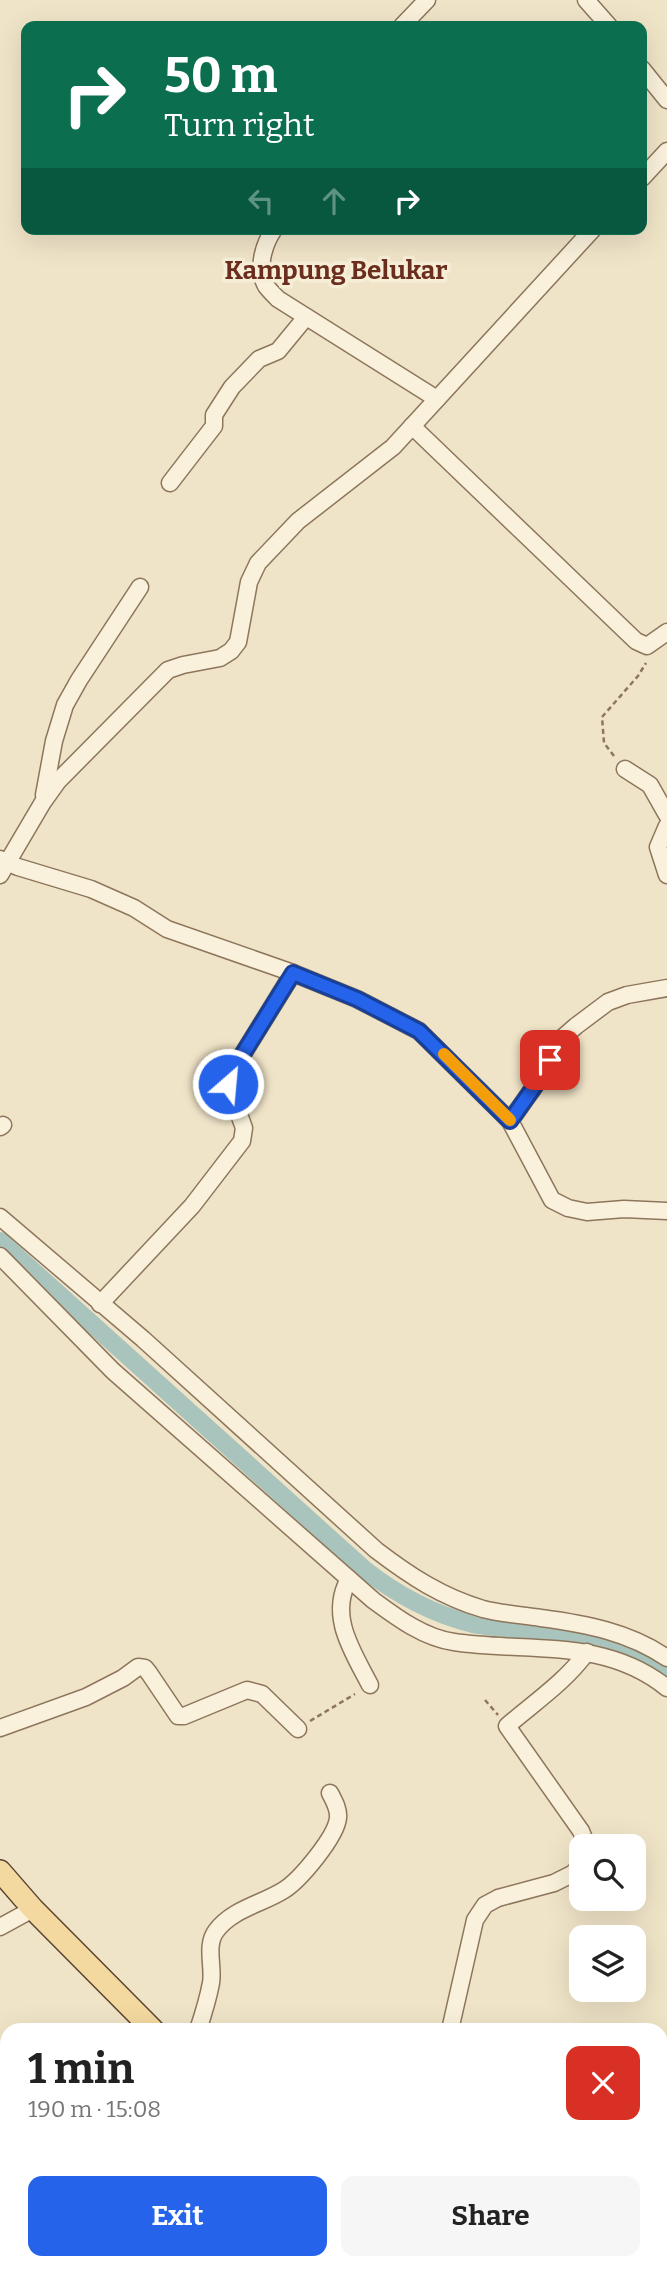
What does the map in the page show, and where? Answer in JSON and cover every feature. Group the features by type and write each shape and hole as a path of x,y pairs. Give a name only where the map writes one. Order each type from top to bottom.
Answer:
{"main road":[{"path":"0,1871 33,1909 146,2023"}],"street":[{"path":"407,21 427,0"},
{"path":"586,0 605,21"},
{"path":"647,75 667,100"},
{"path":"647,173 667,151"},
{"path":"270,235 265,243 262,274 267,286 278,299 437,399"},
{"path":"587,235 393,447 298,521 258,563 249,582 238,642 231,651 220,658 168,670 74,764 43,802 5,863 91,888 134,908 167,929 293,973 357,999 419,1031 510,1121 552,1200 568,1208 587,1212 624,1209 667,1211"},
{"path":"170,482 214,426 214,415 232,387 259,359 278,351 306,317"},
{"path":"412,426 636,641 647,646 667,632"},
{"path":"43,802 54,741 65,705 140,587"},
{"path":"625,769 650,785 667,815"},
{"path":"667,825 658,848 667,875"},
{"path":"100,1304 192,1206 242,1141 244,1128 228,1078 293,973"},
{"path":"510,1121 539,1080 559,1040 608,1002 627,995 667,988"},
{"path":"0,1217 214,1402 376,1550 406,1573 436,1591 485,1609 607,1629 648,1645 667,1658"},
{"path":"0,1256 113,1371 398,1619 451,1642 586,1652 631,1664 667,1688"},
{"path":"349,1579 343,1590 341,1622 370,1685"},
{"path":"583,1834 507,1726 574,1670 586,1652"},
{"path":"0,1728 86,1697 138,1667 149,1672 178,1716 184,1716 247,1690 262,1694 298,1729"},
{"path":"200,2023 211,1981 211,1948 214,1934 232,1916 284,1890 297,1880 322,1849 338,1820 337,1807 330,1793"},
{"path":"452,2023 475,1920 485,1906 498,1898 554,1883 569,1876"},
{"path":"0,1927 33,1909"}],"path":[{"path":"625,769 604,743 602,717 646,664 647,646"},
{"path":"298,1729 370,1685"},
{"path":"485,1699 507,1726"}],"waterway":[{"path":"0,1241 364,1569 389,1587 429,1609 458,1620 483,1626 594,1640 632,1652 667,1672"}],"slow traffic":[{"path":"444,1054 510,1120"}],"district":[{"name":"Kampung Belukar","path":"336,270"}],"route":[{"path":"228,1084 228,1078 293,973 357,999 419,1031 510,1121 550,1060"}]}
